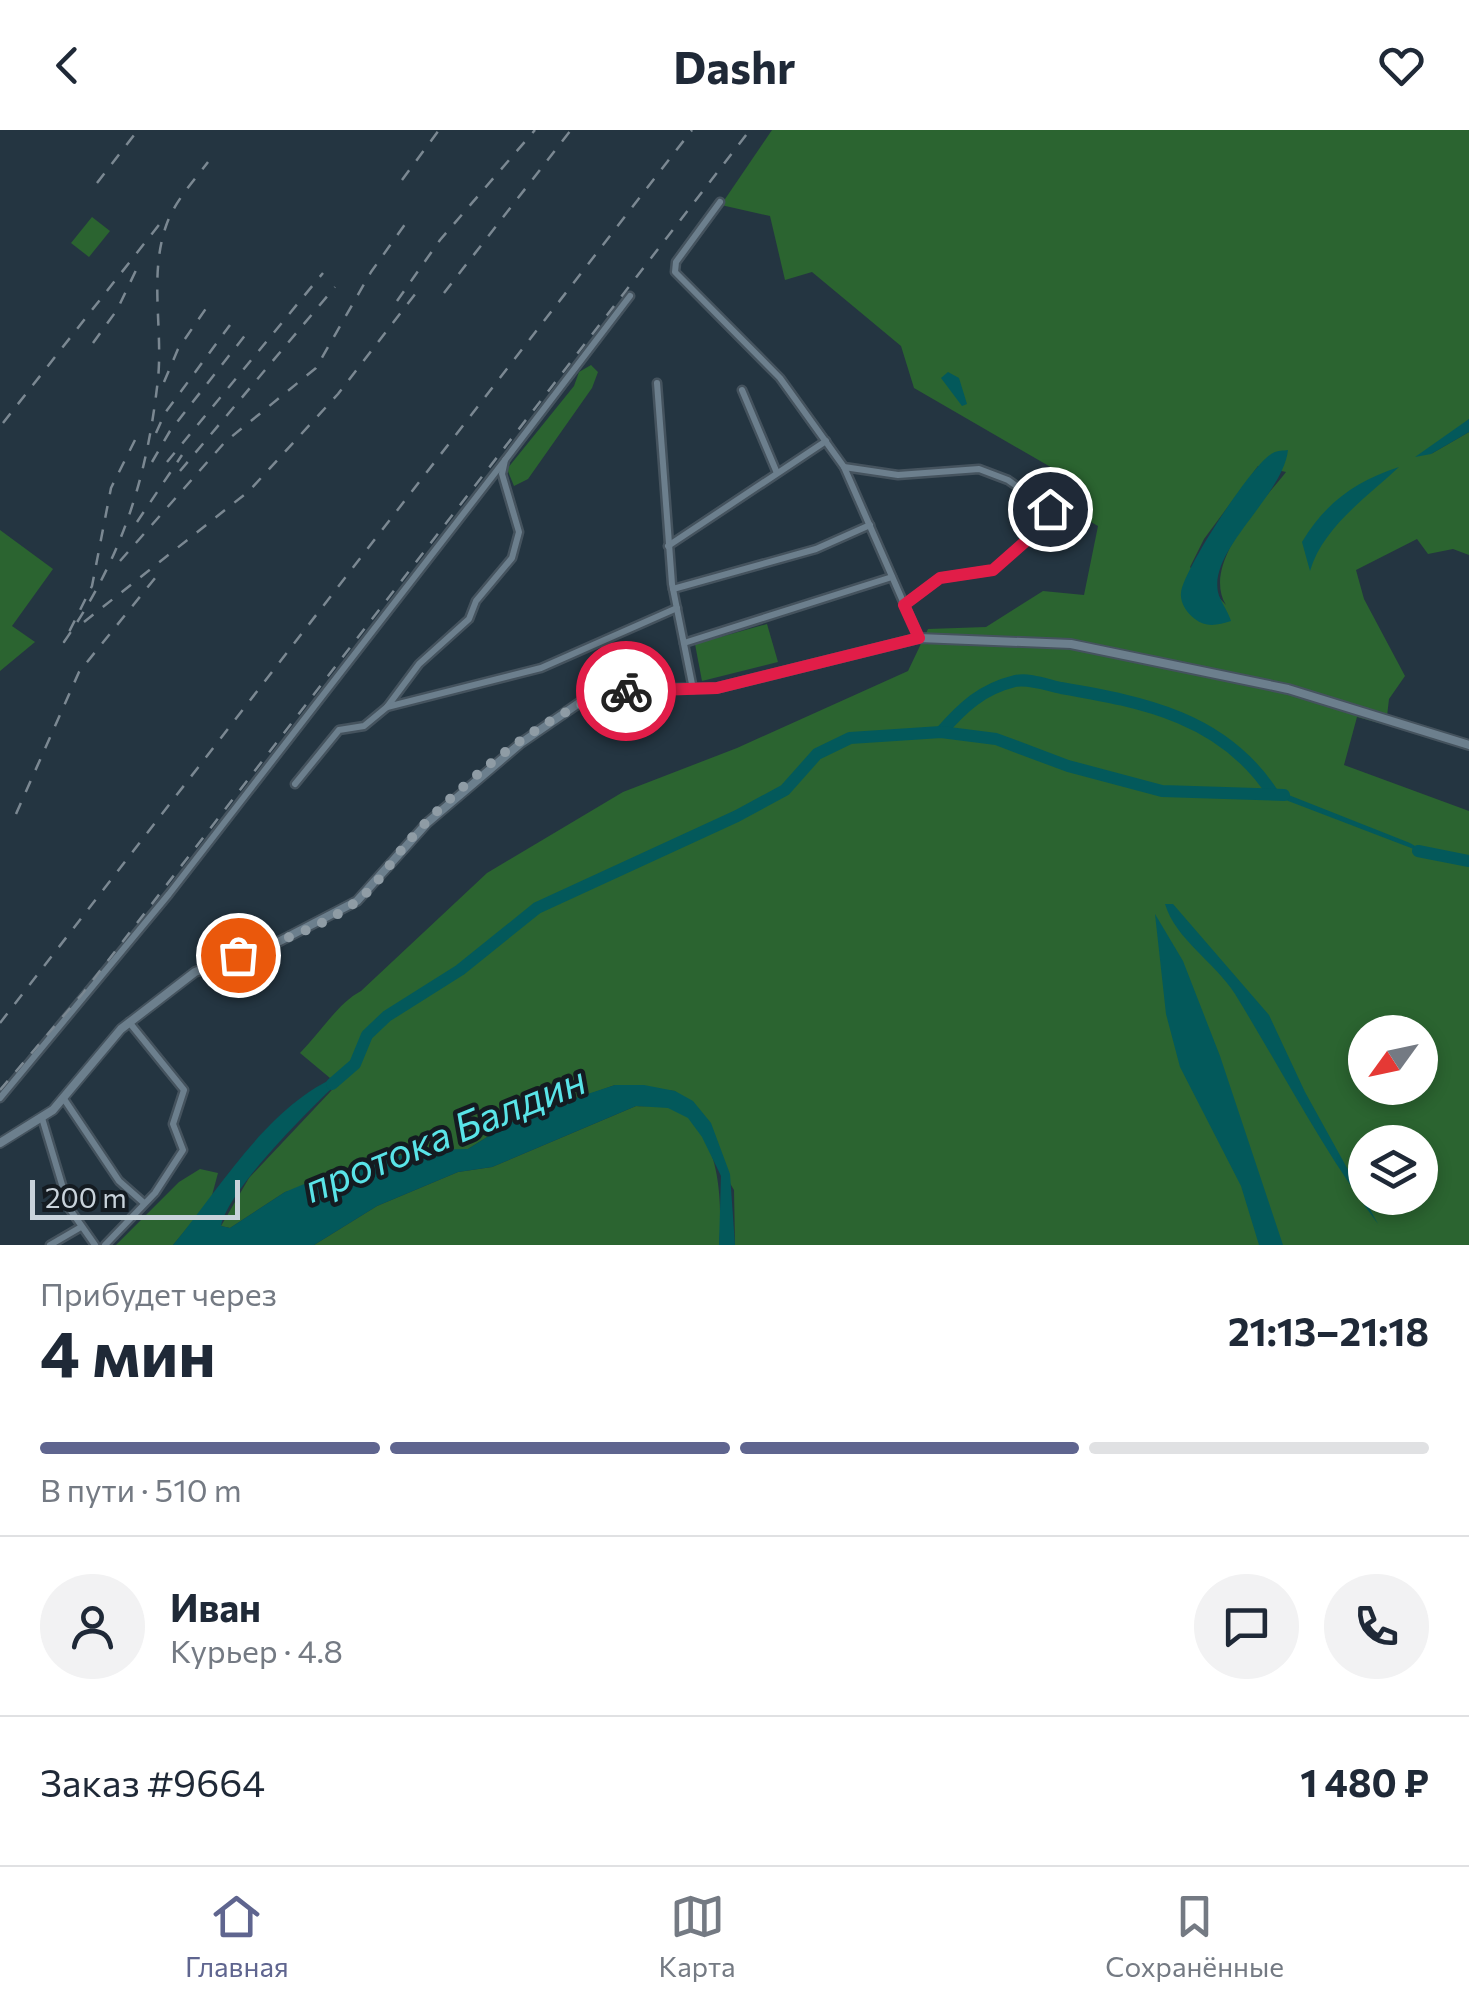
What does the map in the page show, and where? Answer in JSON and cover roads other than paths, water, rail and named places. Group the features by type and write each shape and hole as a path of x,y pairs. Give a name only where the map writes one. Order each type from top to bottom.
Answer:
{"street":[{"path":"720,202 676,262 676,272 690,292 780,378 844,467 919,638"},
{"path":"0,1098 169,894 630,296"},
{"path":"657,383 673,589 693,689"},
{"path":"742,390 777,474"},
{"path":"668,546 826,441"},
{"path":"295,784 340,730 364,726 387,706 419,664 469,620 476,601 512,558 520,532 502,474 505,460"},
{"path":"844,467 898,475 978,469 1008,480 1058,516 1059,526 1027,540 993,570 940,578 904,605"},
{"path":"673,589 816,548 870,524"},
{"path":"684,643 892,577"},
{"path":"387,706 541,668 677,608"},
{"path":"0,1143 42,1118 129,1022 195,972 280,940 357,901 427,822 564,710 614,692 717,688 919,638 1104,648 1367,711 1469,745"},
{"path":"105,1245 182,1154 173,1124 184,1090 129,1022"},
{"path":"64,1098 119,1181 144,1203"},
{"path":"42,1118 69,1208 95,1245"},
{"path":"50,1245 80,1227"}],"waterway":[{"path":"941,732 983,694 1003,684 1032,681 1122,700 1180,718 1231,747 1273,794"},
{"path":"332,1084 355,1064 367,1035 387,1016 460,970 537,908 785,790 817,754 850,738 941,732 996,739 1068,766 1162,791 1284,795"},
{"path":"1418,851 1469,861"}],"railway":[{"path":"97,183 138,130"},
{"path":"402,180 439,130"},
{"path":"397,301 440,240 535,130"},
{"path":"444,293 571,130"},
{"path":"0,1023 692,130"},
{"path":"0,1090 83,993 750,130"},
{"path":"135,440 111,488 92,586 64,642 102,580 139,484 158,379 157,282 161,245 174,209 208,162"},
{"path":"120,561 225,442 316,368 371,272 411,216"},
{"path":"3,423 162,221"},
{"path":"93,343 117,310 139,264"},
{"path":"167,462 323,273"},
{"path":"180,471 335,287"},
{"path":"84,622 249,491 338,394 416,293"},
{"path":"164,382 178,349 207,307"},
{"path":"156,433 165,413 230,325"},
{"path":"152,462 170,431 250,329"},
{"path":"137,522 182,455"},
{"path":"16,814 79,672 160,572"}],"water label":[{"name":"протока Балдин","path":"444,1132"}]}
